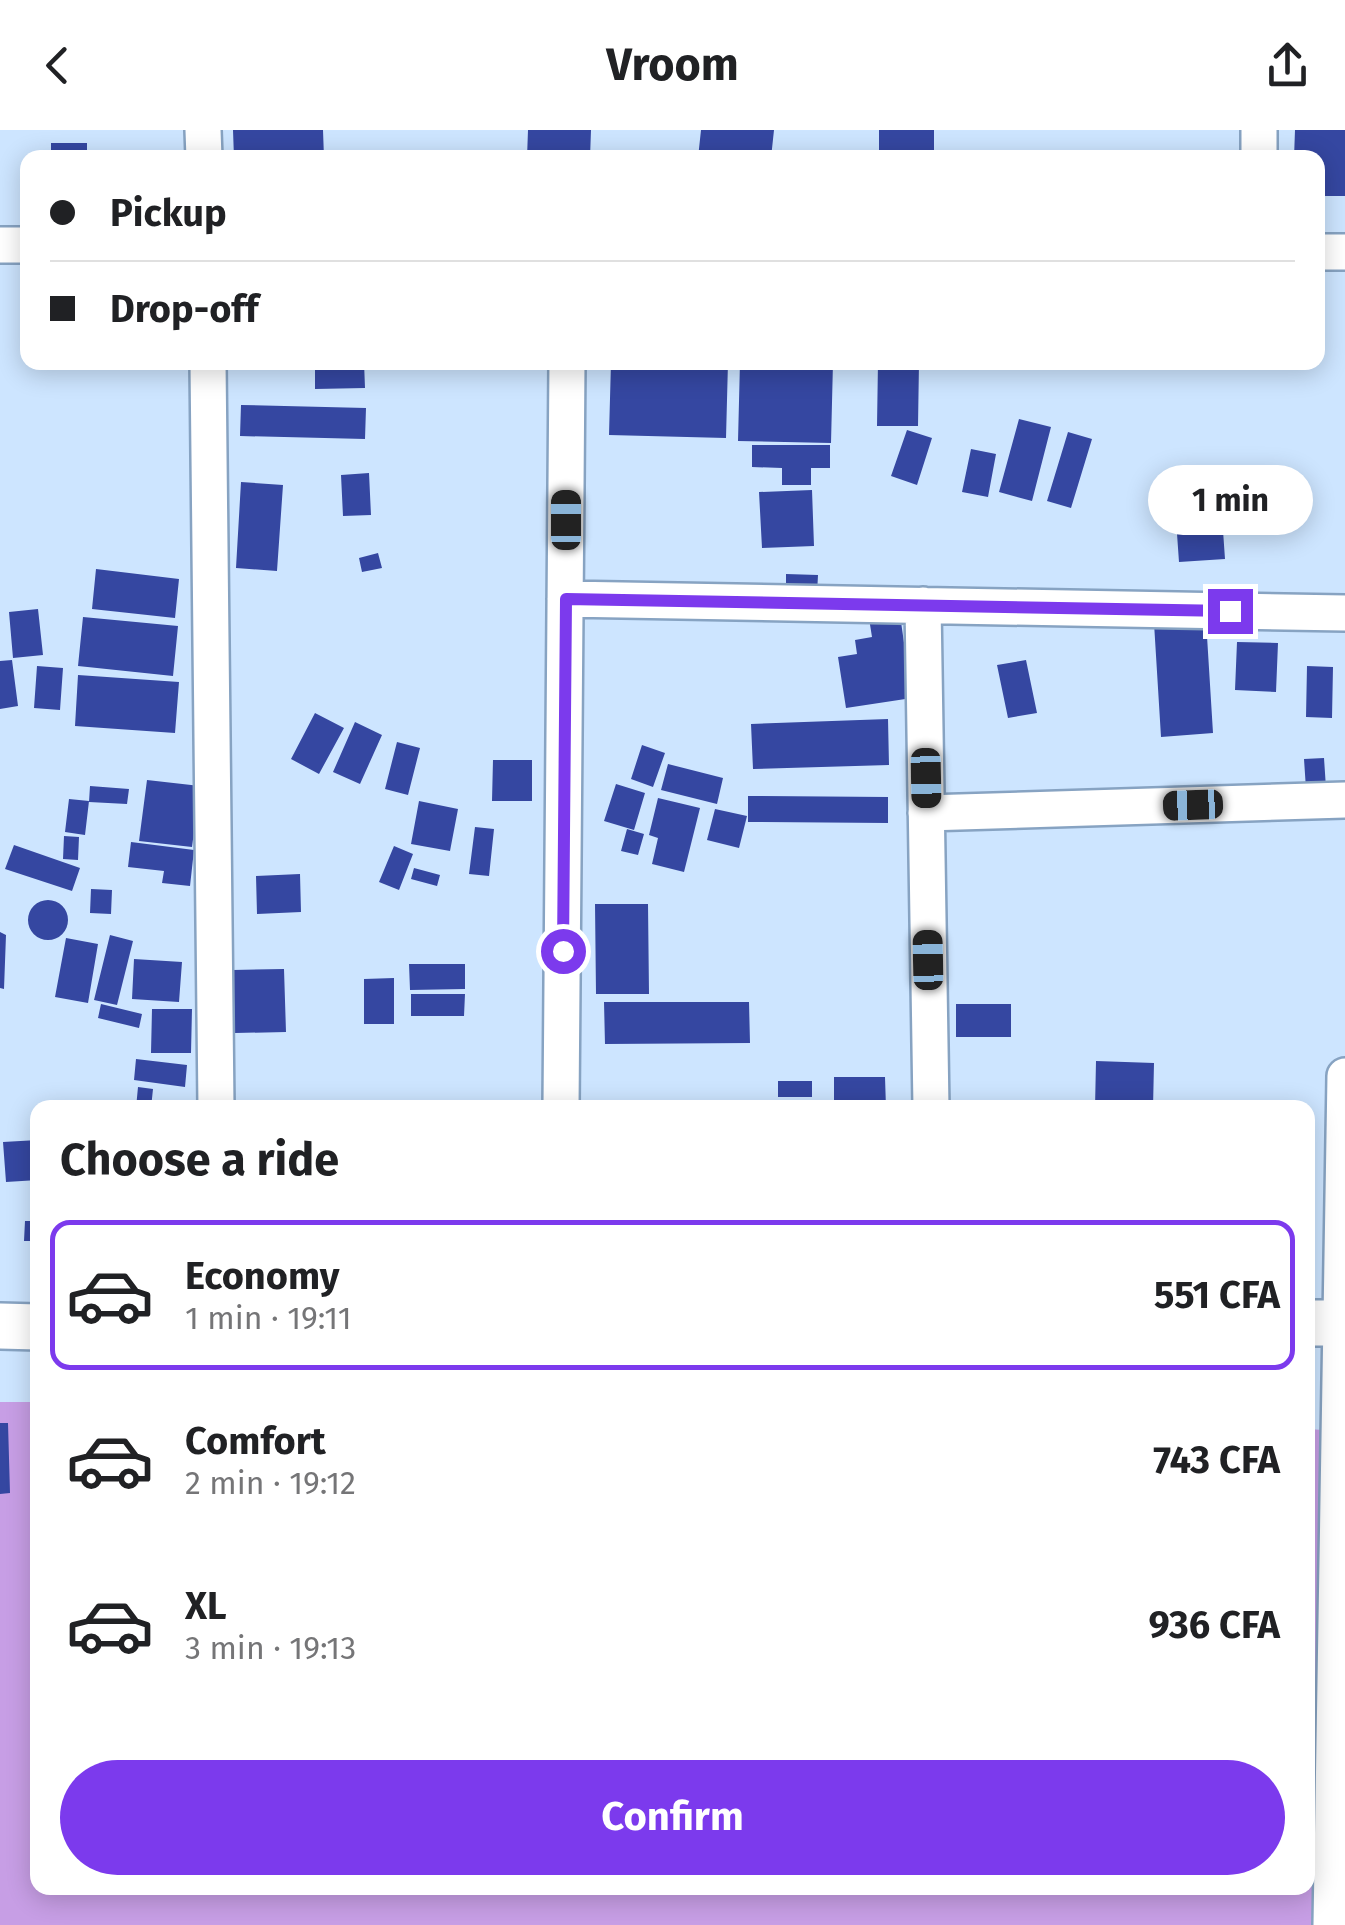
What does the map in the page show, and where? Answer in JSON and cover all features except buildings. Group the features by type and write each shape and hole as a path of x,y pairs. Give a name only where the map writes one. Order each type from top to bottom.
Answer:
{"street":[{"path":"208,370 216,1100"},
{"path":"562,1100 567,370"},
{"path":"566,599 1345,613"},
{"path":"923,605 931,1100"},
{"path":"926,813 1345,800"},
{"path":"1331,1925 1338,1709 1330,1323 1345,1076"},
{"path":"0,1326 30,1327"}],"shaded area":[{"path":"0,1402 30,1402 30,1895 1315,1895 1315,1429 1323,1430 1320,1925 0,1925"}],"route":[{"path":"563,951 566,599 1230,611"}]}
